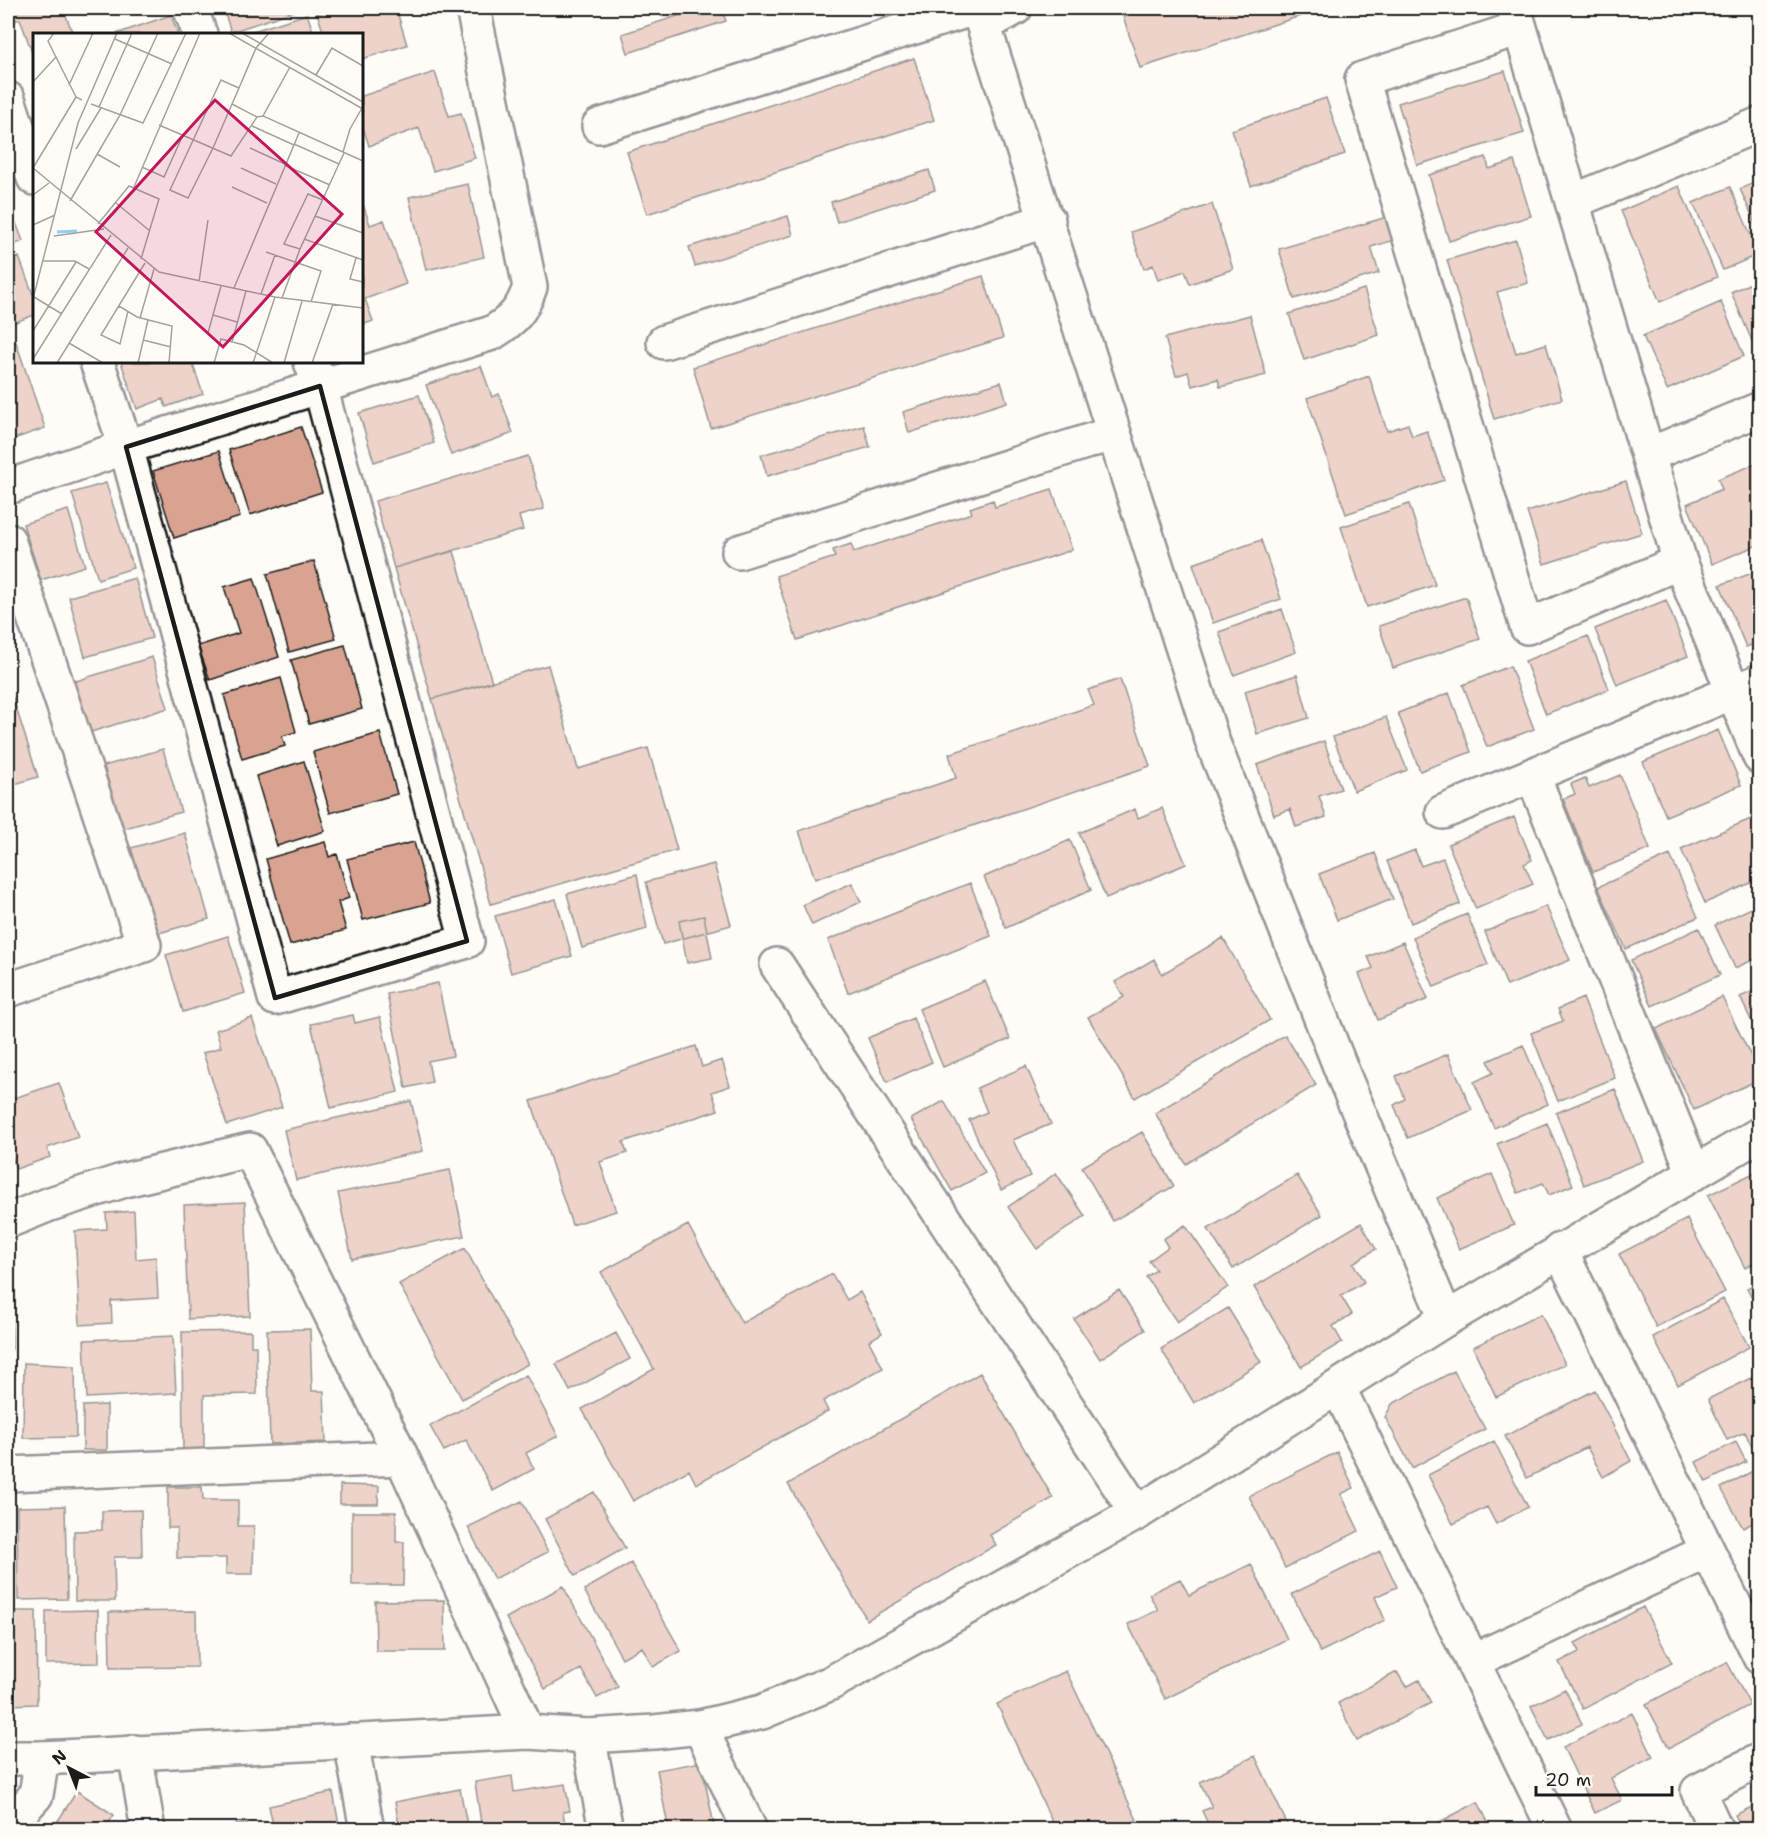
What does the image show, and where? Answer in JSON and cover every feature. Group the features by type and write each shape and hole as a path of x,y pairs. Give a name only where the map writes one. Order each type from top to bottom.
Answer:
{"street":[{"path":"190,8 200,33"},
{"path":"8,487 126,447 316,374 492,333 511,321 524,304 530,287 473,8"},
{"path":"599,126 979,13 1015,8"},
{"path":"979,13 1048,220 1183,654 1213,743 1345,1079 1446,1319"},
{"path":"1680,562 1527,627 1362,79 1517,18 1680,562 1746,686 1760,757"},
{"path":"8,99 33,175"},
{"path":"1572,202 1760,124"},
{"path":"664,342 1048,220"},
{"path":"97,363 126,447 275,998 467,941 316,374"},
{"path":"1647,455 1760,409"},
{"path":"739,552 1114,433"},
{"path":"8,540 144,945 8,990"},
{"path":"1443,812 1746,686"},
{"path":"1533,776 1694,1173"},
{"path":"777,965 1137,1513"},
{"path":"8,1758 528,1732 588,1736 654,1732 700,1726 762,1712 831,1683 1137,1513 1446,1319 1760,1134"},
{"path":"8,1221 50,1204 125,1180 250,1150 402,1458 528,1732"},
{"path":"1560,1250 1706,1552 1760,1657"},
{"path":"1338,1387 1555,1830"},
{"path":"8,1474 402,1458"},
{"path":"1473,1661 1706,1552"},
{"path":"700,1726 750,1830"},
{"path":"588,1736 606,1830"},
{"path":"351,1741 367,1830"},
{"path":"135,1752 148,1830"},
{"path":"8,1826 36,1795 42,1758"},
{"path":"1716,1830 1698,1791 1760,1760"}],"highlighted area":[{"path":"320,386 467,941 275,998 126,447"}],"building":[{"path":"8,8 63,8 73,33 33,33 33,55 20,19 9,23"},
{"path":"223,8 293,8 294,11 231,32"},
{"path":"334,8 396,8 407,45 363,59 363,33 324,33 317,13"},
{"path":"702,8 721,8 726,21 628,53 622,34"},
{"path":"1129,8 1325,8 1140,68 1121,10"},
{"path":"307,14 314,33 250,33"},
{"path":"171,15 178,33 119,33"},
{"path":"914,58 934,120 647,214 627,152"},
{"path":"1505,71 1524,133 1417,165 1398,103"},
{"path":"435,72 449,116 461,113 475,158 433,171 419,128 369,146 363,127 363,96"},
{"path":"1326,98 1345,154 1251,186 1232,130"},
{"path":"1486,157 1489,169 1514,161 1531,216 1449,241 1429,175"},
{"path":"929,170 935,190 837,222 831,202"},
{"path":"1760,180 1760,233 1740,189"},
{"path":"468,184 484,257 426,270 409,197"},
{"path":"1679,186 1717,277 1660,302 1621,211"},
{"path":"1730,187 1759,254 1723,270 1693,203"},
{"path":"8,202 23,241 8,247"},
{"path":"363,204 370,225 384,220 406,284 365,299 373,321 363,325"},
{"path":"1212,204 1233,269 1190,284 1185,271 1158,280 1153,265 1144,269 1131,232"},
{"path":"788,216 793,235 695,266 689,247"},
{"path":"1387,217 1394,240 1371,247 1379,273 1294,299 1279,249"},
{"path":"1516,240 1528,283 1497,292 1516,353 1546,344 1562,399 1494,419 1447,260"},
{"path":"19,257 33,294 33,315 8,325 8,262"},
{"path":"983,276 1003,338 711,428 693,367"},
{"path":"1760,279 1760,354 1758,355 1731,292"},
{"path":"1364,289 1379,335 1304,360 1289,314"},
{"path":"1721,302 1744,356 1667,390 1643,336"},
{"path":"1250,315 1266,375 1220,387 1218,379 1192,386 1188,372 1176,376 1165,338"},
{"path":"16,342 45,428 8,441 8,345"},
{"path":"121,363 192,363 203,394 166,407 163,399 137,409"},
{"path":"481,366 492,397 499,394 513,433 451,455 426,385"},
{"path":"1369,376 1387,431 1408,424 1412,436 1427,431 1444,480 1346,514 1307,398"},
{"path":"1001,382 1007,402 909,433 903,412"},
{"path":"419,395 434,443 374,462 359,413"},
{"path":"864,426 870,447 767,476 761,455"},
{"path":"301,427 322,492 250,515 229,450"},
{"path":"219,451 240,517 174,538 153,471"},
{"path":"528,456 544,509 519,516 523,530 394,568 375,501"},
{"path":"1760,462 1760,544 1712,564 1687,504 1722,489 1718,479"},
{"path":"1626,481 1642,533 1544,564 1527,512"},
{"path":"106,483 133,568 98,579 72,493"},
{"path":"1052,489 1072,550 797,640 776,576 835,557 833,550 851,544 854,552 972,513 970,508 993,500 995,507"},
{"path":"1409,504 1435,585 1367,607 1341,527"},
{"path":"68,510 85,566 41,580 23,524"},
{"path":"1261,540 1281,599 1213,623 1193,564"},
{"path":"454,551 492,682 432,699 394,568"},
{"path":"314,561 336,639 289,652 267,574"},
{"path":"1760,570 1760,642 1746,647 1720,585"},
{"path":"135,578 152,638 85,657 69,597"},
{"path":"254,578 279,657 210,680 198,646 239,633 224,587"},
{"path":"1466,597 1480,639 1393,668 1379,626"},
{"path":"1666,600 1688,656 1617,685 1595,629"},
{"path":"1282,609 1296,652 1234,675 1219,632"},
{"path":"1588,636 1609,689 1546,714 1525,661"},
{"path":"345,645 362,709 309,724 291,660"},
{"path":"152,657 168,708 88,733 73,682"},
{"path":"548,665 578,769 648,748 677,850 491,904 432,699"},
{"path":"1510,666 1534,729 1487,747 1463,685"},
{"path":"1297,675 1309,718 1257,734 1245,691"},
{"path":"281,678 296,732 282,736 285,746 242,759 224,695"},
{"path":"1120,679 1150,766 815,879 799,831 956,778 949,754 1094,705 1088,690"},
{"path":"1449,693 1471,752 1420,771 1398,713"},
{"path":"13,698 38,777 8,786 8,699"},
{"path":"1386,717 1407,770 1354,791 1333,737"},
{"path":"1718,730 1741,785 1666,816 1643,762"},
{"path":"380,733 397,794 330,813 313,752"},
{"path":"1324,741 1341,789 1319,796 1326,817 1296,827 1290,809 1274,815 1257,765"},
{"path":"163,749 181,812 122,829 104,766"},
{"path":"304,761 325,831 277,846 256,776"},
{"path":"1620,775 1650,849 1593,872 1563,799 1575,794 1571,784 1585,778 1589,788"},
{"path":"1162,808 1186,864 1106,898 1079,833 1135,809 1138,818"},
{"path":"1514,817 1532,860 1524,864 1533,884 1476,909 1448,844"},
{"path":"1753,818 1760,833 1760,879 1705,903 1681,849"},
{"path":"185,833 209,919 155,934 131,848"},
{"path":"1070,840 1091,890 1006,928 984,877"},
{"path":"325,842 329,857 337,854 349,898 338,902 346,930 290,945 266,859"},
{"path":"414,842 430,903 363,920 347,859"},
{"path":"1415,850 1421,866 1443,858 1460,904 1411,923 1387,861"},
{"path":"1375,853 1393,899 1337,920 1319,874"},
{"path":"1670,855 1698,917 1626,949 1598,887"},
{"path":"714,864 731,925 663,944 646,882"},
{"path":"637,874 647,929 582,948 567,894"},
{"path":"852,883 861,902 812,925 803,905"},
{"path":"970,883 991,936 848,993 828,940"},
{"path":"556,899 572,956 511,973 495,916"},
{"path":"1760,904 1760,957 1735,968 1715,925"},
{"path":"1546,906 1570,960 1507,986 1485,932"},
{"path":"1467,914 1488,965 1434,987 1413,937"},
{"path":"704,916 712,958 687,963 679,921"},
{"path":"1699,928 1720,975 1652,1006 1631,960"},
{"path":"228,936 245,993 183,1012 166,955"},
{"path":"1223,938 1270,1020 1135,1098 1088,1017 1124,997 1115,982 1154,959 1162,974"},
{"path":"1403,942 1428,999 1378,1020 1359,974 1373,968 1368,957"},
{"path":"985,981 1010,1039 943,1067 919,1009"},
{"path":"438,983 453,1056 428,1061 432,1082 406,1088 387,994"},
{"path":"1760,988 1760,1039 1740,997"},
{"path":"1722,997 1760,1079 1694,1110 1656,1029"},
{"path":"1583,998 1615,1078 1558,1101 1531,1033 1563,1021 1558,1009"},
{"path":"353,1015 355,1023 380,1017 398,1092 331,1108 311,1024"},
{"path":"252,1018 282,1107 227,1125 203,1053 221,1047 216,1030"},
{"path":"913,1018 932,1062 887,1082 868,1038"},
{"path":"1285,1035 1316,1085 1186,1164 1155,1113"},
{"path":"1523,1045 1548,1104 1494,1128 1474,1082 1493,1073 1488,1061"},
{"path":"696,1046 702,1067 722,1060 730,1086 712,1092 718,1110 623,1142 627,1153 600,1162 616,1211 572,1225 531,1101"},
{"path":"1448,1054 1472,1110 1408,1138 1394,1105 1405,1099 1396,1076"},
{"path":"1026,1066 1051,1124 1013,1140 1030,1176 1001,1190 969,1120 987,1112 977,1088"},
{"path":"59,1083 78,1137 47,1148 50,1157 16,1169 10,1152 8,1152 8,1100"},
{"path":"1615,1089 1643,1161 1584,1185 1556,1113"},
{"path":"411,1101 423,1151 296,1180 284,1130"},
{"path":"944,1101 985,1173 952,1191 911,1119"},
{"path":"1547,1123 1573,1185 1549,1195 1543,1183 1518,1193 1497,1144"},
{"path":"1142,1132 1174,1186 1113,1221 1082,1167"},
{"path":"450,1170 464,1236 352,1259 338,1193"},
{"path":"1758,1171 1760,1260 1745,1268 1708,1195"},
{"path":"1056,1173 1085,1216 1037,1249 1008,1207"},
{"path":"1492,1174 1514,1225 1459,1249 1437,1198"},
{"path":"1297,1175 1322,1215 1233,1269 1208,1229"},
{"path":"245,1202 250,1316 188,1319 184,1205"},
{"path":"134,1211 136,1259 156,1257 158,1298 111,1301 112,1323 80,1325 75,1231 107,1229 106,1213"},
{"path":"1687,1219 1725,1292 1656,1327 1619,1254"},
{"path":"1361,1223 1376,1249 1353,1263 1364,1282 1341,1296 1352,1314 1333,1326 1342,1342 1301,1367 1254,1287"},
{"path":"688,1225 742,1323 832,1274 847,1300 860,1292 882,1333 869,1341 883,1368 823,1401 828,1411 696,1484 689,1470 633,1501 582,1409 654,1369 601,1272"},
{"path":"1185,1225 1228,1287 1177,1322 1146,1277 1156,1270 1149,1261 1168,1247 1163,1239"},
{"path":"465,1248 528,1364 462,1399 399,1284"},
{"path":"8,1253 10,1253 12,1349 8,1349"},
{"path":"1760,1282 1760,1312 1747,1288"},
{"path":"1119,1290 1145,1330 1100,1359 1074,1319"},
{"path":"1723,1299 1749,1347 1678,1385 1653,1337"},
{"path":"1228,1308 1261,1362 1194,1403 1161,1349"},
{"path":"1541,1314 1565,1364 1496,1397 1473,1347"},
{"path":"310,1329 312,1391 324,1391 326,1442 270,1444 267,1330"},
{"path":"251,1331 251,1346 256,1346 257,1394 204,1395 204,1450 183,1451 182,1332"},
{"path":"616,1333 630,1359 570,1391 556,1364"},
{"path":"173,1336 176,1393 87,1398 84,1340"},
{"path":"24,1363 75,1366 76,1437 23,1438"},
{"path":"9,1364 11,1442 8,1442"},
{"path":"1454,1371 1485,1429 1412,1468 1385,1417 1392,1404"},
{"path":"980,1373 1053,1498 990,1535 996,1545 867,1620 788,1484"},
{"path":"1760,1374 1760,1443 1752,1447 1745,1432 1727,1440 1708,1399"},
{"path":"526,1375 558,1436 526,1453 534,1469 493,1491 466,1440 444,1451 430,1426"},
{"path":"1595,1390 1631,1461 1603,1477 1587,1447 1527,1478 1505,1436"},
{"path":"107,1405 107,1450 83,1450 83,1406"},
{"path":"1494,1441 1528,1507 1496,1524 1487,1507 1453,1524 1428,1475"},
{"path":"1736,1442 1746,1462 1706,1482 1696,1462"},
{"path":"1337,1452 1354,1488 1341,1494 1359,1531 1285,1568 1249,1496"},
{"path":"1760,1467 1760,1519 1743,1528 1721,1488"},
{"path":"340,1485 379,1486 378,1504 340,1504"},
{"path":"168,1487 202,1487 203,1500 238,1500 238,1526 254,1526 253,1574 226,1574 226,1558 177,1558 177,1528 168,1528"},
{"path":"594,1492 625,1548 575,1576 545,1519"},
{"path":"522,1501 548,1552 494,1579 468,1527"},
{"path":"65,1506 67,1599 18,1600 17,1507"},
{"path":"141,1510 142,1557 114,1557 115,1601 75,1601 74,1531 102,1530 102,1511"},
{"path":"352,1512 396,1512 396,1542 404,1542 403,1585 352,1585"},
{"path":"1380,1551 1397,1587 1375,1597 1385,1620 1320,1652 1292,1594"},
{"path":"631,1563 681,1651 653,1667 642,1647 622,1658 584,1590"},
{"path":"1251,1564 1287,1639 1165,1699 1128,1624 1158,1610 1149,1594 1180,1579 1189,1595"},
{"path":"563,1586 618,1687 597,1698 581,1669 545,1689 506,1618"},
{"path":"444,1600 445,1651 376,1651 375,1601"},
{"path":"1643,1607 1672,1663 1583,1709 1559,1662 1579,1652 1575,1643"},
{"path":"98,1610 99,1663 46,1664 46,1611"},
{"path":"8,1611 36,1611 37,1704 8,1705"},
{"path":"196,1611 197,1667 110,1668 109,1612"},
{"path":"1727,1662 1750,1705 1669,1748 1646,1704"},
{"path":"1066,1671 1137,1820 1117,1830 1056,1830 997,1704"},
{"path":"1397,1672 1406,1687 1419,1680 1431,1703 1357,1741 1338,1703"},
{"path":"1565,1689 1582,1724 1548,1740 1531,1706"},
{"path":"1632,1713 1653,1757 1611,1778 1622,1800 1595,1813 1563,1747"},
{"path":"1255,1756 1290,1830 1211,1830 1202,1811 1212,1807 1200,1782"},
{"path":"701,1762 715,1830 651,1830 668,1826 657,1770"},
{"path":"512,1776 514,1792 565,1784 570,1811 563,1812 566,1830 482,1830 475,1782"},
{"path":"460,1789 468,1830 400,1830 395,1802"},
{"path":"77,1791 114,1815 104,1830 52,1830"},
{"path":"333,1792 340,1830 274,1830 269,1806"},
{"path":"1478,1802 1492,1830 1424,1830"},
{"path":"1760,1803 1760,1830 1743,1830 1735,1815"},
{"path":"247,1823 248,1830 213,1830"}]}
